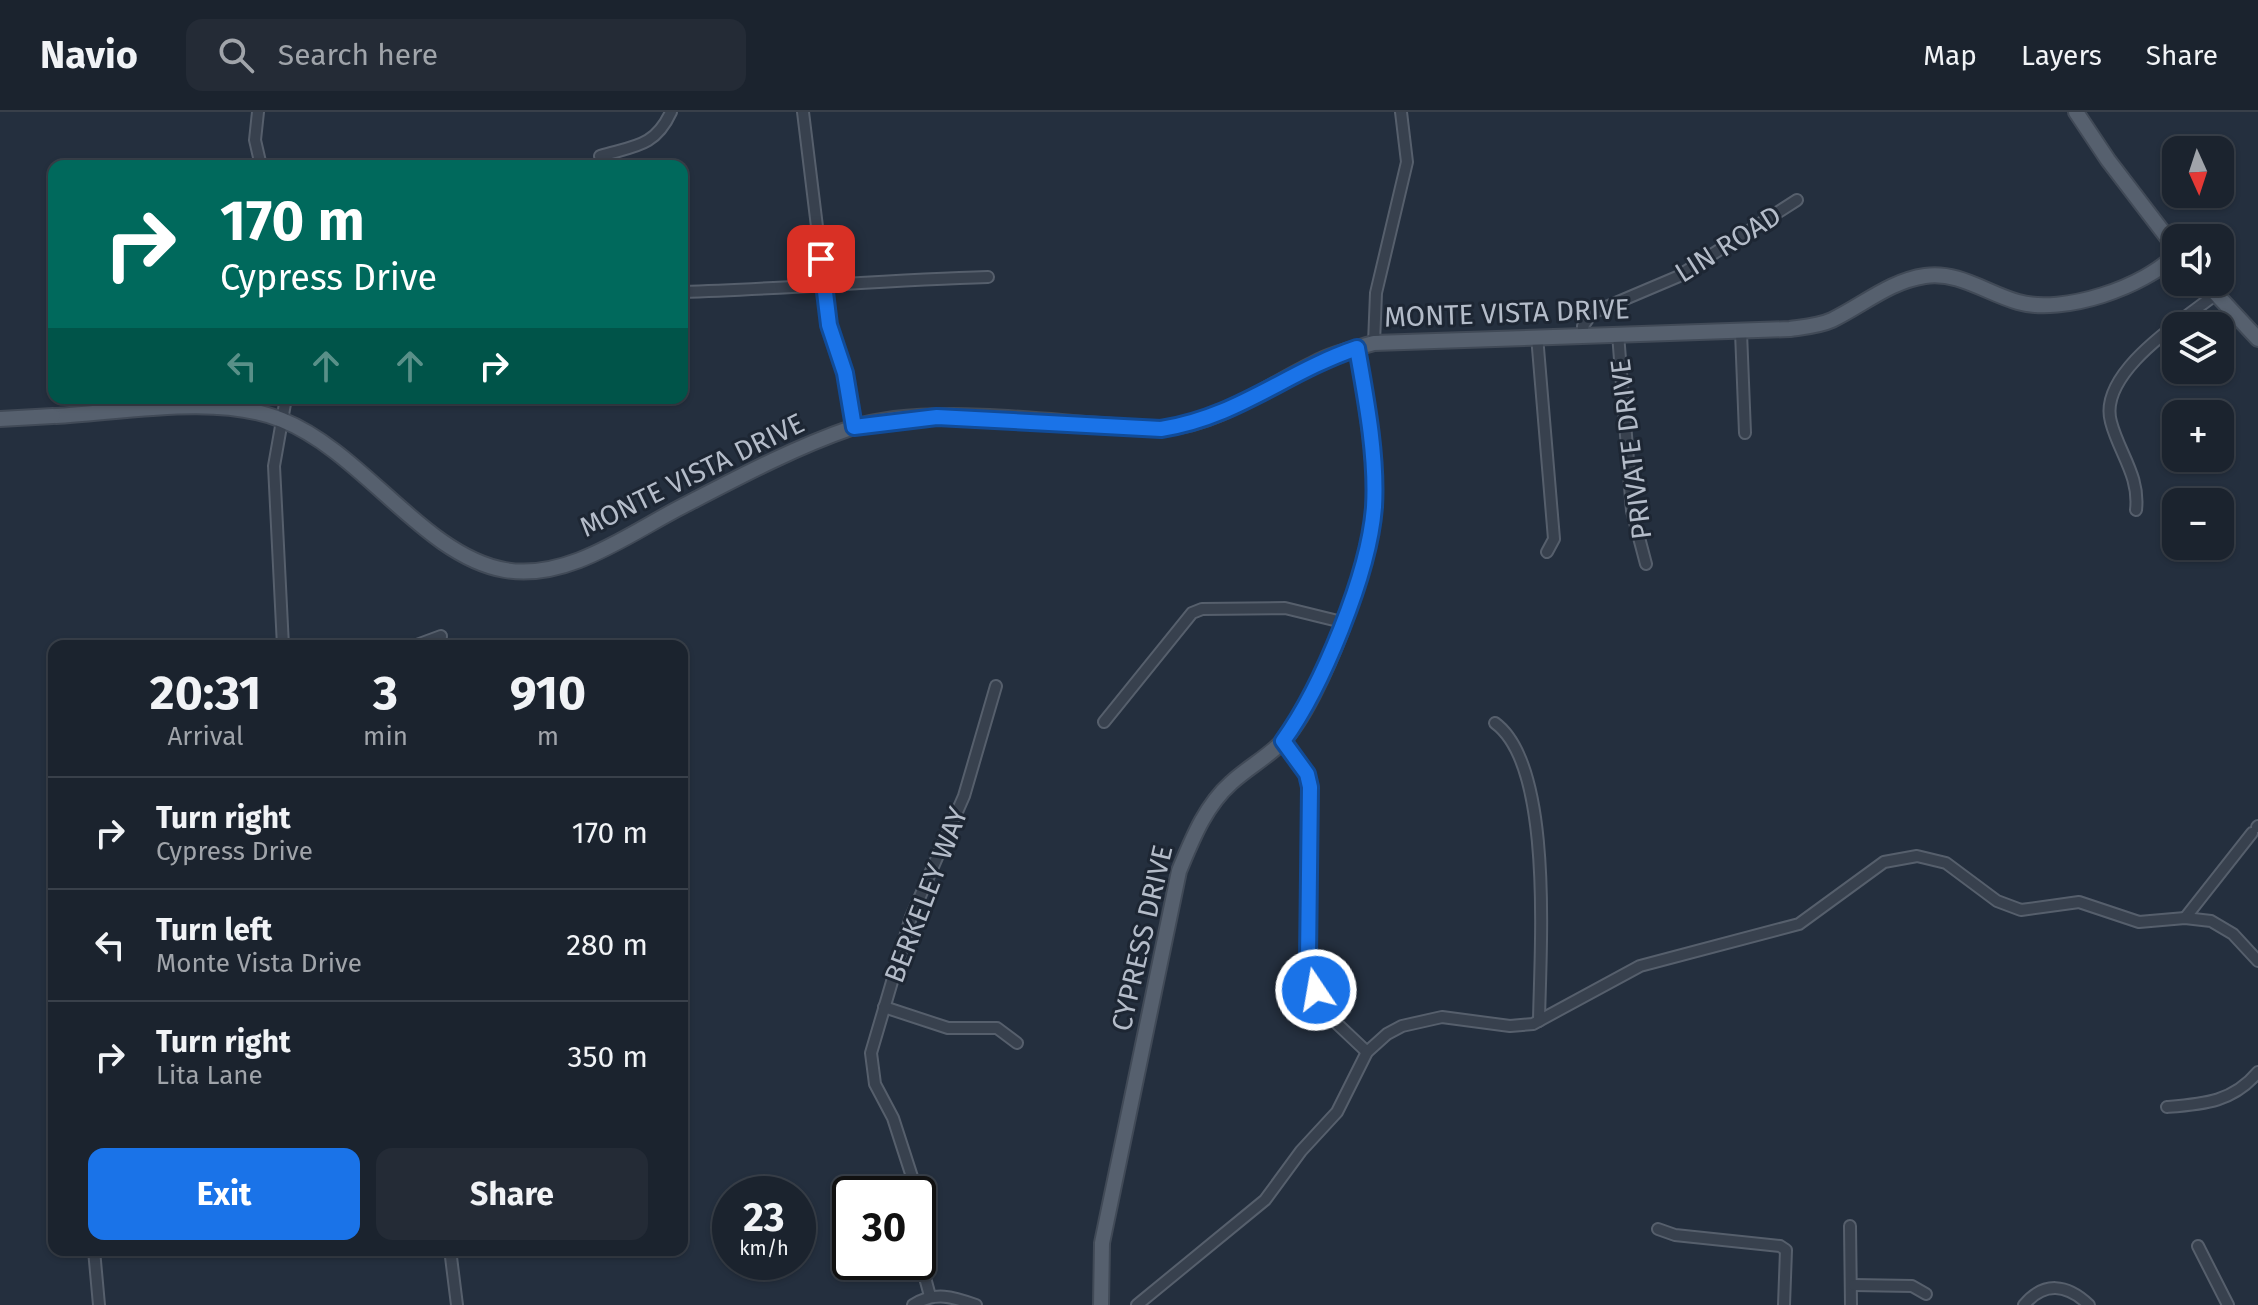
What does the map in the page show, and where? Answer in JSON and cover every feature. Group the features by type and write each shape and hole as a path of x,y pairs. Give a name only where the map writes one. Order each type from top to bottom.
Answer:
{"main road":[{"path":"2076,112 2162,233"},
{"name":"MONTE VISTA DRIVE","path":"0,419 204,407 246,409 284,420 343,454 441,539 471,559 504,570 526,571 576,560 787,455 854,427 937,417 1161,429 1238,407 1314,363 1374,343 1741,332 1815,325 1888,287 1926,275 1963,280 2020,303 2073,301 2126,287 2162,269"},
{"path":"2218,296 2258,339"},
{"name":"CYPRESS DRIVE","path":"1101,1305 1102,1243 1179,871 1195,833 1215,802 1229,785 1283,741 1322,675 1366,551 1374,508 1373,472 1357,348"}],"street":[{"path":"258,112 255,140 260,160"},
{"path":"600,156 652,141 671,112"},
{"path":"803,112 829,325 845,373 854,427"},
{"path":"1374,343 1376,293 1407,162 1401,112"},
{"name":"LIN ROAD","path":"1583,335 1583,326 1592,313 1677,277 1797,200"},
{"path":"688,292 824,288 854,281 988,277"},
{"path":"2136,510 2138,494 2129,463 2110,420 2111,395 2143,353 2214,296"},
{"path":"1741,332 1745,433"},
{"name":"PRIVATE DRIVE","path":"1618,334 1632,511 1646,564"},
{"path":"1537,336 1554,539 1547,552"},
{"path":"283,640 274,466 285,404"},
{"path":"1104,722 1192,613 1212,607 1271,607 1342,622"},
{"name":"BERKELEY WAY","path":"912,1176 893,1118 875,1084 871,1053 911,917 964,796 996,686"},
{"path":"1495,723 1505,730 1518,750 1540,848 1539,1021"},
{"path":"1283,741 1307,774 1310,787 1310,972 1331,1018 1367,1052"},
{"path":"2185,918 2255,829"},
{"path":"1137,1305 1265,1200 1291,1163 1344,1102 1367,1052 1387,1034 1420,1020 1456,1017 1510,1026 1539,1021 1640,966 1799,924 1870,870 1906,856 1946,863 1997,901 2017,909 2079,902 2139,922 2185,918 2222,925 2258,961"},
{"path":"884,1007 948,1028 997,1028 1017,1043"},
{"path":"2167,1107 2222,1099 2242,1089 2258,1072"},
{"path":"1850,1226 1854,1285 1851,1305"},
{"path":"1658,1229 1675,1235 1780,1246 1786,1250 1784,1305"},
{"path":"2198,1246 2228,1305"},
{"path":"95,1256 99,1305"},
{"path":"451,1257 457,1305"},
{"path":"926,1280 930,1296"},
{"path":"1854,1285 1912,1286 1926,1294"},
{"path":"2028,1301 2036,1291 2050,1288 2077,1295 2089,1305"},
{"path":"913,1305 930,1296 950,1296 976,1305"}],"route":[{"path":"821,259 829,325 845,373 854,427 937,417 1161,429 1205,420 1238,407 1314,363 1357,348 1373,472 1374,508 1368,542 1322,675 1283,741 1307,774 1310,787 1308,959 1316,990"}]}
